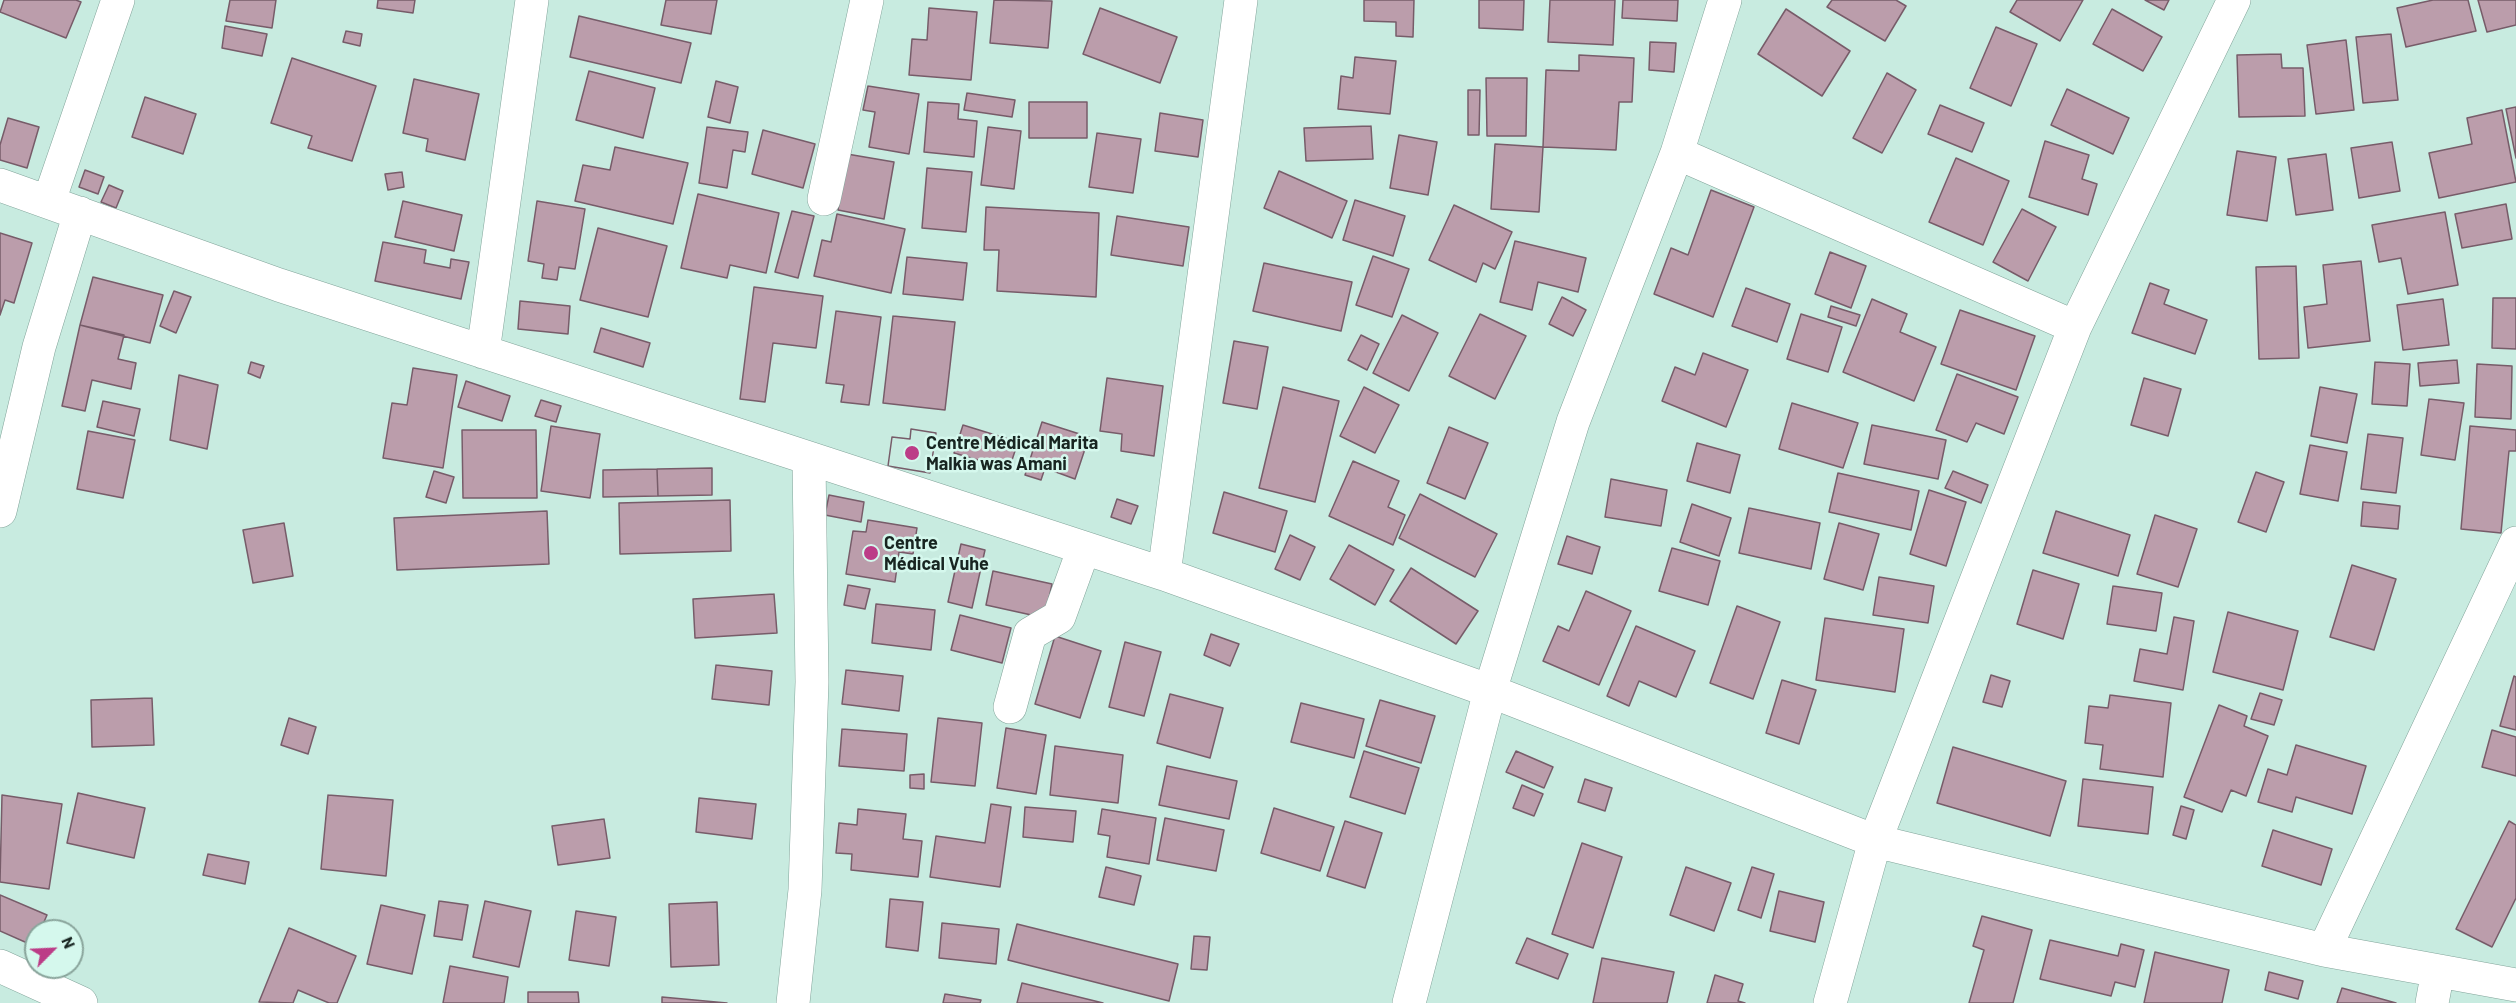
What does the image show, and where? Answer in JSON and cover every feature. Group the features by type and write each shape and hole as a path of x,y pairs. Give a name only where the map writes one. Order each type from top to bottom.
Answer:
{"street":[{"path":"49,201 118,0"},
{"path":"483,352 532,0"},
{"path":"824,199 867,0"},
{"path":"1164,574 1241,0"},
{"path":"1409,1003 1490,691 1573,422 1677,153 1725,0"},
{"path":"1830,1003 1875,841 2074,327 2234,0"},
{"path":"1677,153 2074,327"},
{"path":"0,184 279,285 809,460 1164,574 1490,691 1875,841 2324,950 2516,985"},
{"path":"0,511 39,347 80,213"},
{"path":"793,1003 805,890 812,693 809,460"},
{"path":"2324,950 2516,543"},
{"path":"1010,707 1030,634 1059,617 1083,548"},
{"path":"0,966 81,1003"},
{"path":"2432,1003 2438,971"}],"building":[{"path":"4,0 76,0 81,2 66,38 0,12"},
{"path":"230,0 276,0 272,28 226,21"},
{"path":"378,0 415,0 413,13 377,8"},
{"path":"666,0 717,0 711,34 661,25"},
{"path":"994,0 1052,1 1048,48 990,43"},
{"path":"1364,0 1414,0 1413,37 1396,36 1396,22 1364,21"},
{"path":"1479,0 1524,0 1523,30 1479,28"},
{"path":"1550,0 1615,0 1613,45 1548,42"},
{"path":"1623,0 1678,0 1677,21 1622,18"},
{"path":"1832,0 1896,0 1906,6 1885,41 1827,7"},
{"path":"2017,0 2083,0 2060,41 2010,12"},
{"path":"2145,0 2169,0 2164,10"},
{"path":"2433,0 2468,0 2476,31 2406,47 2397,8"},
{"path":"2478,0 2516,0 2516,25 2487,32"},
{"path":"929,8 977,12 971,80 909,75 912,39 927,40"},
{"path":"1100,8 1177,37 1160,83 1083,54"},
{"path":"1786,9 1850,51 1822,96 1758,54"},
{"path":"2112,9 2162,37 2143,71 2093,44"},
{"path":"579,16 691,43 681,83 570,57"},
{"path":"225,26 267,34 262,56 222,48"},
{"path":"1996,27 2037,44 2011,106 1970,88"},
{"path":"346,31 362,34 360,46 343,42"},
{"path":"2391,34 2398,100 2363,103 2356,37"},
{"path":"2346,40 2354,110 2316,114 2307,45"},
{"path":"1650,42 1676,43 1674,72 1649,70"},
{"path":"2281,54 2282,68 2303,68 2305,116 2239,117 2237,55"},
{"path":"1579,55 1634,58 1632,102 1619,102 1616,150 1543,147 1546,70 1579,71"},
{"path":"1355,57 1396,61 1390,114 1338,109 1341,76 1353,78"},
{"path":"292,58 376,86 352,161 308,148 312,136 271,123"},
{"path":"589,71 655,88 643,138 576,120"},
{"path":"1887,73 1916,90 1882,153 1853,138"},
{"path":"1486,78 1527,78 1526,136 1487,136"},
{"path":"414,79 479,94 465,160 426,151 428,139 403,133"},
{"path":"716,81 738,87 730,123 708,117"},
{"path":"868,86 919,94 909,154 869,147 875,112 863,110"},
{"path":"2067,89 2129,118 2113,154 2051,125"},
{"path":"1468,90 1480,90 1479,135 1468,135"},
{"path":"967,93 1015,100 1012,117 964,110"},
{"path":"145,97 196,114 183,154 132,137"},
{"path":"928,102 959,104 958,119 977,121 974,157 924,152"},
{"path":"1029,102 1087,102 1087,138 1029,138"},
{"path":"1940,105 1984,123 1972,152 1928,134"},
{"path":"2516,107 2516,158 2506,109"},
{"path":"2502,110 2516,182 2439,198 2429,153 2472,144 2467,118"},
{"path":"1160,113 1203,120 1198,157 1155,151"},
{"path":"8,118 39,127 27,168 0,160 0,145"},
{"path":"1371,126 1373,159 1306,161 1304,128"},
{"path":"707,127 748,132 745,152 733,150 727,188 699,183"},
{"path":"988,127 1021,131 1014,189 981,185"},
{"path":"763,130 815,144 803,188 752,174"},
{"path":"1097,133 1141,139 1133,193 1089,187"},
{"path":"1399,135 1437,142 1428,195 1390,188"},
{"path":"2045,141 2089,155 2082,179 2097,184 2088,215 2029,197"},
{"path":"2392,142 2400,191 2359,198 2351,148"},
{"path":"1495,144 1543,147 1539,212 1491,209"},
{"path":"615,147 688,163 673,224 575,201 583,165 610,170"},
{"path":"2237,151 2276,157 2267,221 2227,215"},
{"path":"847,154 894,162 884,219 838,210"},
{"path":"2326,154 2333,210 2296,215 2288,159"},
{"path":"1956,158 2009,181 1983,245 1929,222"},
{"path":"927,168 972,172 966,232 922,228"},
{"path":"85,170 104,177 98,194 79,187"},
{"path":"1279,171 1347,201 1332,238 1264,208"},
{"path":"402,172 404,187 388,190 385,174"},
{"path":"109,185 123,191 116,208 101,202"},
{"path":"1711,190 1754,207 1713,317 1654,294 1671,248 1688,255"},
{"path":"698,194 779,213 766,273 730,265 727,278 681,268"},
{"path":"1355,200 1405,216 1393,256 1343,240"},
{"path":"403,201 462,215 454,251 395,237"},
{"path":"537,201 585,209 575,269 559,267 557,280 542,278 544,264 528,261"},
{"path":"2506,204 2512,239 2462,248 2455,214"},
{"path":"1454,205 1512,232 1495,269 1483,263 1476,282 1429,260"},
{"path":"986,207 1099,213 1096,297 997,291 999,250 984,250"},
{"path":"2022,209 2056,227 2028,281 1993,262"},
{"path":"792,211 814,216 798,278 775,272"},
{"path":"2445,212 2458,285 2408,294 2401,258 2379,262 2372,225"},
{"path":"837,214 905,229 891,293 814,276 822,240 831,242"},
{"path":"1117,216 1189,227 1183,266 1111,255"},
{"path":"598,228 667,246 648,317 580,300"},
{"path":"0,233 32,243 14,303 5,300 0,315"},
{"path":"1515,241 1586,258 1578,292 1538,282 1532,310 1500,302"},
{"path":"383,242 426,250 424,263 450,268 451,259 469,262 461,299 375,281"},
{"path":"1830,252 1866,266 1851,308 1815,294"},
{"path":"1373,256 1409,269 1392,317 1356,305"},
{"path":"907,257 967,263 963,300 903,294"},
{"path":"2361,261 2370,341 2308,348 2304,307 2327,304 2323,265"},
{"path":"1264,263 1352,282 1341,331 1253,311"},
{"path":"2296,266 2299,358 2259,359 2256,267"},
{"path":"93,277 163,295 150,343 80,325"},
{"path":"2150,283 2169,290 2164,304 2207,320 2195,354 2132,333"},
{"path":"754,287 823,296 816,348 773,343 765,402 740,399"},
{"path":"1746,288 1790,304 1777,342 1732,326"},
{"path":"174,291 191,297 176,333 160,326"},
{"path":"1562,297 1586,310 1573,336 1549,324"},
{"path":"2493,298 2516,298 2516,349 2492,348"},
{"path":"1872,299 1907,314 1900,332 1936,347 1914,401 1843,372"},
{"path":"2443,299 2449,345 2403,350 2397,305"},
{"path":"520,301 570,306 568,334 518,329"},
{"path":"1831,306 1860,315 1856,326 1828,317"},
{"path":"1960,310 2035,336 2016,390 1941,364"},
{"path":"836,311 881,317 869,405 841,402 844,385 826,383"},
{"path":"1480,314 1526,336 1495,399 1449,376"},
{"path":"1801,314 1842,327 1828,372 1787,359"},
{"path":"1402,315 1438,333 1409,391 1373,373"},
{"path":"893,316 955,322 945,410 883,403"},
{"path":"80,325 124,335 118,359 136,363 131,389 92,380 85,411 62,406"},
{"path":"601,328 650,343 643,367 594,352"},
{"path":"1361,335 1379,344 1367,370 1348,360"},
{"path":"1234,341 1268,347 1257,409 1223,403"},
{"path":"1703,353 1748,370 1726,427 1662,401 1675,367 1695,375"},
{"path":"2457,360 2459,383 2420,386 2418,363"},
{"path":"251,362 264,366 260,378 248,373"},
{"path":"2375,362 2410,364 2407,406 2372,404"},
{"path":"2477,364 2512,366 2511,419 2475,417"},
{"path":"413,368 457,375 443,468 383,458 392,403 407,405"},
{"path":"1957,374 2018,397 2004,434 1976,423 1967,442 1936,430"},
{"path":"179,375 218,385 207,449 170,440"},
{"path":"1107,378 1163,386 1154,456 1121,451 1122,434 1100,431"},
{"path":"2144,378 2181,389 2168,436 2131,425"},
{"path":"466,381 510,396 502,421 458,407"},
{"path":"1283,387 1339,401 1315,502 1259,488"},
{"path":"1364,387 1399,405 1375,453 1340,436"},
{"path":"2320,387 2357,394 2347,443 2311,436"},
{"path":"2429,399 2464,403 2455,460 2421,455"},
{"path":"541,400 561,406 556,422 535,416"},
{"path":"103,401 140,409 134,436 97,427"},
{"path":"1792,403 1858,423 1843,468 1779,449"},
{"path":"1042,422 1089,437 1075,479 1045,468 1041,480 1025,475"},
{"path":"963,425 1018,442 1009,469 954,453"},
{"path":"1872,425 1946,440 1938,479 1864,464"},
{"path":"551,426 600,434 590,498 541,491"},
{"path":"2470,426 2516,430 2516,451 2509,451 2501,533 2461,529"},
{"path":"1449,427 1488,443 1465,499 1427,483"},
{"name":"Centre Médical Marita Malkia was Amani","path":"911,429 936,433 930,473 888,466 892,437 910,439"},
{"name":"Centre Médical Marita Malkia was Amani","path":"911,429 936,433 930,473 888,466 892,437 910,439"},
{"path":"462,430 536,430 537,498 463,498"},
{"path":"88,431 135,440 123,498 77,489"},
{"path":"2368,434 2403,438 2396,493 2361,489"},
{"path":"1697,443 1740,455 1730,493 1687,481"},
{"path":"2310,445 2347,452 2338,501 2300,494"},
{"path":"1353,461 1399,481 1388,507 1405,515 1393,545 1329,516"},
{"path":"712,468 712,495 658,496 657,469"},
{"path":"657,469 658,496 603,497 603,470"},
{"path":"434,471 454,477 446,503 426,497"},
{"path":"1953,471 1988,485 1981,503 1945,488"},
{"path":"2256,472 2284,482 2266,532 2238,522"},
{"path":"1838,473 1919,491 1911,530 1829,512"},
{"path":"1611,479 1667,490 1661,526 1605,517"},
{"path":"1929,490 1966,502 1946,566 1910,554"},
{"path":"1224,492 1287,511 1275,552 1213,533"},
{"path":"1420,494 1497,534 1475,577 1399,538"},
{"path":"829,495 864,502 861,522 825,515"},
{"path":"1117,499 1138,506 1131,524 1111,517"},
{"path":"730,500 731,551 620,554 619,503"},
{"path":"2363,502 2400,506 2398,529 2361,526"},
{"path":"1692,504 1731,518 1719,556 1680,542"},
{"path":"1749,508 1820,523 1811,569 1739,553"},
{"path":"547,511 549,564 397,570 394,518"},
{"path":"2056,511 2130,535 2118,576 2043,553"},
{"path":"2155,515 2197,529 2178,587 2137,574"},
{"path":"868,520 917,528 913,554 899,552 895,582 846,574 853,531 866,532"},
{"path":"284,523 293,576 253,583 243,530"},
{"path":"1839,523 1879,534 1863,590 1824,579"},
{"path":"1290,535 1315,547 1300,580 1275,569"},
{"path":"1567,536 1600,547 1592,574 1558,564"},
{"path":"961,544 985,550 972,608 948,602"},
{"path":"1349,545 1394,570 1375,605 1330,579"},
{"path":"1672,548 1720,561 1708,605 1659,591"},
{"path":"2352,565 2396,579 2374,650 2330,637"},
{"path":"1411,568 1478,611 1456,644 1390,601"},
{"path":"2033,570 2079,584 2063,639 2017,624"},
{"path":"993,571 1052,584 1045,618 986,605"},
{"path":"1879,577 1934,586 1928,623 1873,615"},
{"path":"848,585 870,589 865,609 844,605"},
{"path":"2113,586 2162,593 2156,631 2107,624"},
{"path":"1586,591 1631,611 1599,685 1543,661 1558,626 1569,631"},
{"path":"774,594 777,633 695,638 693,599"},
{"path":"876,604 935,610 931,650 872,643"},
{"path":"1737,606 1780,622 1753,699 1710,683"},
{"path":"2228,612 2298,631 2283,690 2213,672"},
{"path":"960,615 1011,628 1002,663 951,650"},
{"path":"2174,617 2194,621 2183,690 2134,681 2140,649 2167,654"},
{"path":"1825,618 1904,629 1895,692 1816,680"},
{"path":"1636,626 1695,651 1676,697 1639,681 1629,706 1607,696"},
{"path":"1211,634 1239,644 1230,666 1204,655"},
{"path":"1055,636 1101,651 1080,718 1035,704"},
{"path":"1125,642 1161,652 1144,716 1109,707"},
{"path":"716,665 772,671 769,705 712,699"},
{"path":"846,670 903,676 899,711 842,704"},
{"path":"1991,675 2010,681 2002,707 1983,702"},
{"path":"2514,676 2516,677 2516,730 2500,726"},
{"path":"1782,680 1816,690 1799,744 1766,733"},
{"path":"2260,693 2282,700 2274,725 2251,719"},
{"path":"1170,694 1223,708 1210,758 1157,743"},
{"path":"2110,695 2171,703 2163,777 2100,769 2103,745 2085,743 2089,706 2108,708"},
{"path":"152,698 154,745 92,747 91,700"},
{"path":"1380,700 1435,716 1421,763 1366,746"},
{"path":"1301,703 1364,719 1354,758 1291,742"},
{"path":"2219,705 2247,716 2244,726 2268,736 2246,796 2231,790 2222,812 2184,797"},
{"path":"289,718 316,727 308,754 281,745"},
{"path":"938,718 982,723 975,786 931,782"},
{"path":"1006,728 1046,735 1036,794 997,788"},
{"path":"842,729 907,734 904,771 839,766"},
{"path":"2492,730 2516,737 2516,776 2482,767"},
{"path":"2296,745 2366,766 2352,814 2296,797 2292,812 2258,802 2268,769 2287,775"},
{"path":"1055,746 1123,755 1118,803 1050,795"},
{"path":"1953,747 2066,781 2050,836 1937,803"},
{"path":"1364,751 1419,768 1405,814 1350,797"},
{"path":"1516,751 1553,767 1544,788 1506,772"},
{"path":"1167,766 1237,781 1229,819 1159,805"},
{"path":"924,774 924,789 910,788 910,775"},
{"path":"1585,779 1612,788 1605,811 1578,802"},
{"path":"2083,779 2153,787 2148,834 2078,826"},
{"path":"1522,785 1543,794 1534,816 1513,808"},
{"path":"78,793 145,808 134,858 67,843"},
{"path":"2,795 62,804 49,889 0,882"},
{"path":"328,795 393,800 386,876 321,869"},
{"path":"699,798 756,804 752,839 696,832"},
{"path":"991,804 1011,807 1000,887 930,877 936,836 985,843"},
{"path":"2181,806 2194,810 2186,839 2173,835"},
{"path":"1025,807 1076,811 1073,842 1023,837"},
{"path":"1274,808 1334,827 1320,871 1261,853"},
{"path":"858,809 906,814 903,839 922,841 918,877 851,870 852,854 836,853 839,823 857,825"},
{"path":"1102,809 1156,818 1149,864 1107,857 1110,836 1098,834"},
{"path":"1165,818 1224,830 1216,871 1157,860"},
{"path":"604,819 610,858 558,865 552,826"},
{"path":"1345,821 1382,833 1365,888 1327,876"},
{"path":"2509,821 2516,825 2516,898 2492,947 2456,929"},
{"path":"2273,830 2332,849 2321,885 2262,866"},
{"path":"1582,843 1622,857 1593,948 1552,934"},
{"path":"208,854 249,862 245,884 203,875"},
{"path":"1106,867 1141,876 1134,905 1099,897"},
{"path":"1686,867 1731,883 1714,931 1670,915"},
{"path":"1752,867 1774,874 1761,918 1738,910"},
{"path":"1779,891 1824,902 1815,942 1770,931"},
{"path":"0,895 47,915 45,919 24,919 24,942 0,931"},
{"path":"890,899 923,902 918,951 886,947"},
{"path":"439,901 468,905 462,940 434,936"},
{"path":"485,901 531,911 519,967 473,957"},
{"path":"717,902 719,965 671,967 669,904"},
{"path":"381,905 425,915 412,974 367,964"},
{"path":"576,911 616,917 609,966 569,960"},
{"path":"1982,916 2032,930 2013,1003 1969,1003 1984,950 1973,946"},
{"path":"942,923 999,929 996,964 939,958"},
{"path":"1017,924 1178,964 1169,1001 1008,960"},
{"path":"289,928 356,956 337,1003 329,1003 298,990 293,1003 259,1002"},
{"path":"1194,936 1210,937 1207,970 1191,969"},
{"path":"1527,938 1568,954 1558,979 1516,963"},
{"path":"2050,940 2118,956 2121,944 2144,950 2135,987 2115,982 2111,996 2040,979"},
{"path":"2155,952 2229,970 2222,1003 2144,1003"},
{"path":"1602,958 1674,972 1667,1003 1593,1003"},
{"path":"450,966 508,977 504,1003 443,1003"},
{"path":"2269,972 2303,981 2298,999 2265,990"},
{"path":"1715,975 1743,984 1738,1001 1745,1003 1707,1003"},
{"path":"1022,983 1103,1003 1017,1003"},
{"path":"2342,988 2396,1003 2337,1003"},
{"path":"528,992 578,992 579,1003 528,1003"},
{"path":"945,994 981,1000 980,1003 943,1003"},
{"path":"662,997 727,1003 662,1003"}],"place":[{"name":"Centre Médical Marita Malkia was Amani","path":"912,453"},
{"name":"Centre Médical Vuhe","path":"871,553"}]}
